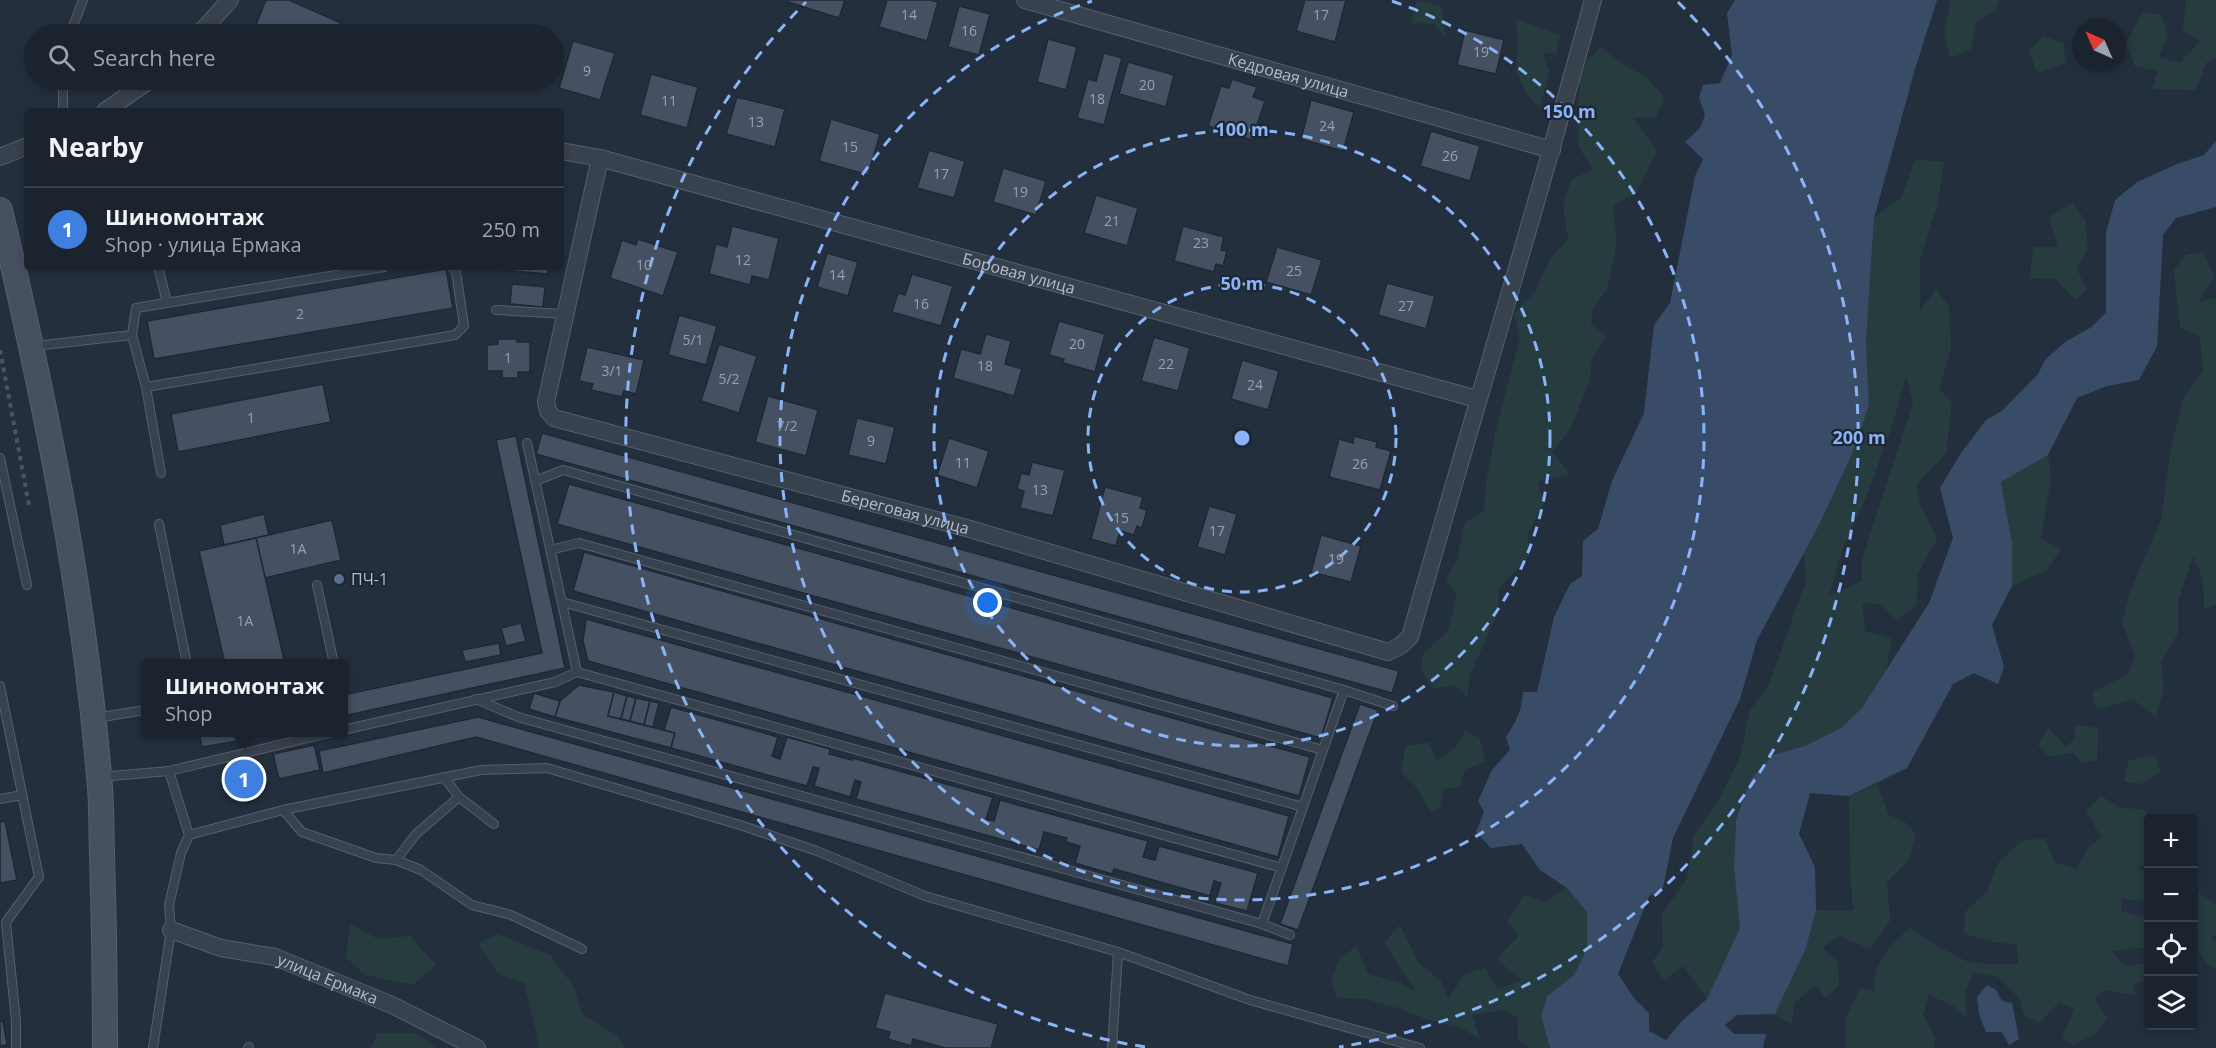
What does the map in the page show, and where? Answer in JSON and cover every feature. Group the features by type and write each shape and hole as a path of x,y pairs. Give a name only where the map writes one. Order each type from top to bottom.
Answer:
{"street":[{"path":"209,24 230,0"},
{"name":"Кедровая улица","path":"1025,0 1552,150"},
{"path":"1477,399 1552,150 1593,0"},
{"path":"125,106 140,90"},
{"path":"0,157 23,148"},
{"name":"Боровая улица","path":"564,152 600,158 1477,399"},
{"name":"Береговая улица","path":"600,158 546,402 548,411 554,418 970,529 1388,652 1400,646 1410,637 1477,399"},
{"path":"0,210 31,347 79,605 100,777 105,934 105,1048"},
{"name":"улица Ермака","path":"171,930 221,948 275,957 392,1005 477,1048"}],"lane":[{"path":"74,24 83,0"},
{"path":"63,90 63,108"},
{"path":"159,270 167,302"},
{"path":"161,473 146,387 132,335 136,308 365,270"},
{"path":"146,387 455,335 464,326 455,270"},
{"path":"496,310 565,314"},
{"path":"31,347 132,335"},
{"path":"527,443 577,672"},
{"path":"0,458 27,585"},
{"path":"535,481 563,470 1394,706"},
{"path":"159,524 186,659"},
{"path":"550,550 579,543 1323,750"},
{"path":"317,585 333,659"},
{"path":"562,602 1303,807"},
{"path":"348,729 555,682 577,672 1282,868"},
{"path":"0,686 39,877 6,922 16,1021 16,1048"},
{"path":"1262,924 1344,690"},
{"path":"476,699 518,717 1262,924 1290,935"},
{"path":"93,719 141,711"},
{"path":"100,777 169,771 312,737"},
{"path":"189,835 283,810 481,770 547,768 740,825 817,851 926,896 1118,952 1250,1000 1420,1048"},
{"path":"153,1048 171,930 169,905 181,853 189,835 169,771"},
{"path":"444,777 459,797 494,824"},
{"path":"0,799 22,795"},
{"path":"396,860 416,834 459,797"},
{"path":"283,810 302,832 376,858 396,860 421,870 472,905 511,915 582,949"},
{"path":"1112,1048 1118,952"}],"path":[{"path":"0,350 29,505"}],"green space":[{"path":"1417,0 1441,6 1446,38 1434,24 1411,23"},
{"path":"1951,0 1999,0 1995,11 1977,21 1971,50 1950,58 1944,33"},
{"path":"2186,0 2216,0 2216,57 2206,63 2196,90 2152,89 2158,71 2135,66 2126,44 2143,12 2161,15 2168,38 2158,57 2180,63 2200,41 2183,30"},
{"path":"1516,19 1560,35 1556,54 1543,52 1549,71 1540,109 1527,94 1516,71 1518,49"},
{"path":"2044,36 2063,43 2066,63 2037,73 2029,50"},
{"path":"1600,47 1646,77 1665,98 1656,117 1633,118 1657,151 1637,192 1613,206 1617,242 1607,290 1593,307 1591,324 1607,337 1592,358 1590,380 1570,430 1552,452 1570,474 1538,482 1544,503 1527,536 1530,555 1499,588 1498,612 1470,675 1467,697 1454,685 1434,689 1421,671 1423,654 1448,631 1457,595 1446,580 1457,559 1465,522 1483,512 1495,433 1520,338 1514,313 1535,292 1550,258 1568,239 1563,205 1571,180 1593,169 1579,148 1578,105 1581,67"},
{"path":"1915,159 1944,162 1938,203 1920,259 1920,311 1936,289 1949,307 1951,348 1939,389 1952,402 1946,453 1916,485 1921,507 1937,539 1918,573 1916,605 1897,620 1879,604 1862,603 1865,631 1892,639 1885,674 1862,708 1841,728 1805,746 1773,755 1751,779 1736,820 1734,868 1740,928 1707,999 1683,966 1664,980 1652,962 1663,947 1662,914 1687,878 1694,835 1719,800 1740,757 1750,710 1768,687 1806,581 1804,553 1818,527 1869,405 1866,342 1874,218 1902,197","holes":["1906,376 1913,403 1862,559 1862,581 1829,596 1843,548 1866,497 1891,429"]},
{"path":"2072,203 2085,219 2088,249 2076,268 2087,289 2075,300 2056,279 2030,278 2033,247 2058,247 2049,217"},
{"path":"2203,252 2214,277 2198,303 2216,298 2216,604 2204,609 2203,579 2193,556 2178,601 2178,633 2161,661 2164,689 2156,716 2132,699 2097,710 2092,692 2129,674 2135,656 2122,622 2130,592 2161,520 2171,448 2184,396 2203,372 2200,336 2180,328 2174,270 2186,255"},
{"path":"2048,455 2051,478 2041,539 2061,549 2047,570 2012,586 2012,543 2001,482"},
{"path":"2075,725 2098,728 2097,760 2083,763 2072,753 2050,757 2038,745 2048,727 2066,747 2075,738"},
{"path":"1465,731 1480,738 1485,761 1465,770 1461,786 1443,789 1441,806 1431,812 1417,788 1401,772 1406,746 1429,742 1436,761 1455,747"},
{"path":"2156,755 2160,772 2141,784 2124,782 2129,760"},
{"path":"1877,784 1889,815 1904,821 1916,834 1909,860 1887,882 1890,921 1870,949 1840,936 1822,947 1838,962 1839,986 1825,998 1817,985 1795,1002 1791,1024 1775,1014 1806,948 1816,910 1853,911 1849,796"},
{"path":"2101,796 2121,808 2143,809 2146,814 2144,814 2144,865 2137,866 2144,872 2144,901 2122,898 2121,911 2144,918 2144,947 2111,951 2126,967 2144,963 2144,981 2133,985 2137,996 2104,990 2094,1000 2107,1017 2097,1033 2073,1045 2062,1038 2074,1009 2059,1002 2040,1023 2024,1015 2019,998 1998,977 1973,973 1965,992 1967,1019 1953,1006 1929,995 1923,1016 1935,1037 1934,1048 1846,1048 1845,1020 1860,988 1874,991 1877,971 1883,955 1910,928 1970,963 2018,964 2017,945 1993,942 1964,934 1965,912 1987,892 1998,863 2022,841 2045,838 2054,862 2077,869 2086,850 2101,837 2086,811"},
{"path":"1567,888 1588,912 1587,949 1574,975 1547,996 1541,1016 1550,1048 1529,1048 1518,1040 1518,1017 1501,1010 1472,1015 1480,1039 1461,1028 1426,1019 1401,1009 1364,999 1337,998 1331,981 1339,960 1356,946 1368,974 1400,983 1416,992 1384,943 1400,925 1418,962 1441,981 1448,1000 1464,975 1485,968 1498,989 1522,980 1496,959 1519,936 1507,921 1524,895 1545,902"},
{"path":"2198,893 2216,904 2216,934 2211,938 2216,944 2216,968 2209,966 2198,949"},
{"path":"350,924 378,939 410,936 436,965 413,985 365,975 346,957"},
{"path":"498,934 550,955 574,987 583,1015 618,1036 625,1048 540,1048 524,983 499,974 478,944"},
{"path":"377,1033 415,1033 437,1048 371,1048"}],"water":[{"path":"1735,0 1937,0 1915,69 1874,218 1866,342 1869,405 1852,454 1818,527 1757,640 1740,699 1673,838 1663,888 1649,896 1618,974 1634,998 1649,1013 1649,1031 1666,1040 1683,1020 1707,999 1740,928 1734,868 1736,820 1751,779 1773,755 1805,746 1841,728 1862,708 1929,603 1953,538 1940,488 1961,453 1986,420 2002,411 2038,374 2045,360 2065,342 2090,328 2106,313 2106,233 2115,200 2137,182 2204,155 2216,141 2216,207 2176,218 2163,235 2157,346 2139,380 2107,386 2077,398 2048,455 2001,482 2012,543 2012,586 1992,625 2004,667 1998,684 1974,673 1953,684 1907,768 1849,796 1810,793 1799,834 1815,867 1816,910 1806,948 1775,1014 1737,1015 1725,1025 1734,1034 1766,1034 1763,1048 1550,1048 1541,1016 1547,996 1574,975 1587,949 1587,912 1567,888 1540,870 1522,844 1491,848 1476,832 1484,812 1478,801 1492,770 1510,750 1506,737 1518,716 1523,692 1537,692 1554,617 1570,584 1582,576 1583,541 1598,529 1612,481 1644,413 1654,325 1670,303 1695,176 1703,159 1685,142 1700,128 1705,115 1699,98 1703,85 1720,83 1732,55 1727,13"},
{"path":"1987,985 1996,990 2002,1001 2012,1003 2019,1039 2009,1045 2002,1032 1986,1032 1979,1014 1977,997"}],"building":[{"path":"266,0 289,0 341,23 341,24 256,24"},
{"path":"789,0 845,0 839,18 788,2"},
{"path":"887,0 938,2 927,41 879,27"},
{"path":"1305,0 1346,0 1335,42 1296,31"},
{"path":"959,6 990,14 979,55 948,47"},
{"path":"1465,30 1504,40 1496,74 1457,65"},
{"path":"1048,39 1077,47 1066,90 1037,82"},
{"path":"573,41 615,53 600,100 564,89 564,71"},
{"path":"1104,53 1122,58 1104,125 1077,118 1088,79 1096,81"},
{"path":"1128,62 1174,75 1166,107 1119,94"},
{"path":"651,74 698,87 687,128 640,115"},
{"path":"1232,79 1257,87 1253,97 1265,101 1252,140 1208,126 1221,86 1229,88"},
{"path":"737,97 785,109 775,147 726,134"},
{"path":"1311,100 1354,112 1343,151 1301,139"},
{"path":"831,119 880,134 868,175 819,161"},
{"path":"1431,131 1480,146 1470,181 1420,166"},
{"path":"929,150 965,161 954,198 917,188"},
{"path":"1003,168 1046,181 1036,215 993,202"},
{"path":"1096,195 1138,208 1127,246 1084,233"},
{"path":"732,226 779,238 769,280 752,276 750,285 709,274 716,244 727,247"},
{"path":"1183,226 1224,237 1221,250 1227,251 1223,266 1216,264 1214,272 1174,261"},
{"path":"638,239 678,252 663,296 610,278 622,240 636,245"},
{"path":"1277,247 1322,260 1311,295 1266,282"},
{"path":"827,253 858,262 848,296 817,287"},
{"path":"440,270 446,270 453,308 154,359 147,321"},
{"path":"501,270 548,270 548,274"},
{"path":"912,274 953,286 941,326 892,312 898,293 905,295"},
{"path":"1387,283 1435,296 1426,329 1378,315"},
{"path":"512,284 545,287 543,307 510,304"},
{"path":"679,315 717,326 706,365 668,355"},
{"path":"1059,321 1105,334 1095,372 1063,363 1064,359 1049,355"},
{"path":"986,334 1011,341 1005,364 1022,369 1014,396 953,378 961,349 980,354"},
{"path":"1154,337 1190,348 1178,391 1141,381"},
{"path":"498,339 530,342 530,372 518,372 518,378 502,378 502,371 487,371 487,345 498,344"},
{"path":"719,344 757,356 739,413 701,401"},
{"path":"587,347 644,360 636,394 624,391 622,397 591,390 593,384 579,381"},
{"path":"1242,360 1279,371 1268,410 1231,399"},
{"path":"323,384 331,422 178,452 171,414"},
{"path":"768,396 818,410 806,456 755,442"},
{"path":"857,418 895,427 886,464 848,455"},
{"path":"542,433 1399,671 1392,693 536,454"},
{"path":"516,436 565,668 348,715 348,694 542,653 496,440"},
{"path":"1354,436 1377,442 1376,447 1391,451 1380,490 1329,477 1339,439 1353,443"},
{"path":"949,438 989,451 977,488 937,475"},
{"path":"1032,462 1065,470 1053,516 1020,508 1024,491 1017,489 1021,473 1029,475"},
{"path":"569,484 1333,698 1321,738 557,524"},
{"path":"1105,487 1143,497 1140,508 1147,510 1142,528 1137,526 1134,535 1120,531 1116,546 1091,539"},
{"path":"1209,506 1237,514 1225,555 1197,547"},
{"path":"264,514 269,535 224,545 220,525"},
{"path":"332,520 341,560 265,578 256,538"},
{"path":"1321,535 1361,546 1351,582 1311,572"},
{"path":"256,538 284,659 224,659 199,551"},
{"path":"584,552 1310,757 1299,796 573,591"},
{"path":"586,619 1289,816 1278,857 588,661 583,641"},
{"path":"521,623 526,641 506,646 501,628"},
{"path":"499,643 501,655 465,662 462,650"},
{"path":"579,685 614,692 608,716 675,733 671,748 555,717 560,701"},
{"path":"614,692 627,696 621,719 608,716"},
{"path":"534,693 560,701 555,717 529,709"},
{"path":"627,696 636,698 630,721 621,719"},
{"path":"636,698 650,701 644,725 630,721"},
{"path":"650,701 659,703 653,727 644,725"},
{"path":"1360,704 1378,710 1298,930 1280,924"},
{"path":"671,707 778,737 772,756 780,759 787,737 830,749 829,754 852,760 852,758 993,797 986,819 994,821 1000,800 1148,841 1143,857 1155,860 1159,846 1258,873 1247,911 1215,903 1221,883 1214,881 1210,896 1114,869 1112,874 1075,863 1080,846 1066,842 1067,838 1044,832 1039,850 856,799 861,782 855,780 850,797 814,786 819,768 813,767 807,786 671,748 675,733 664,730"},
{"path":"478,717 1293,944 1288,966 476,737 323,773 319,751"},
{"path":"200,737 238,737 238,741 202,747"},
{"path":"314,745 320,770 279,779 273,754"},
{"path":"261,764 265,787 227,795 223,772"},
{"path":"5,821 17,880 0,883 0,822"},
{"path":"885,993 998,1024 991,1048 945,1048 913,1039 911,1046 888,1039 890,1032 875,1028"},
{"path":"0,1021 3,1021 7,1045 0,1046"}],"place":[{"name":"ПЧ-1","path":"339,579"},
{"name":"Шиномонтаж","path":"244,779"}]}
